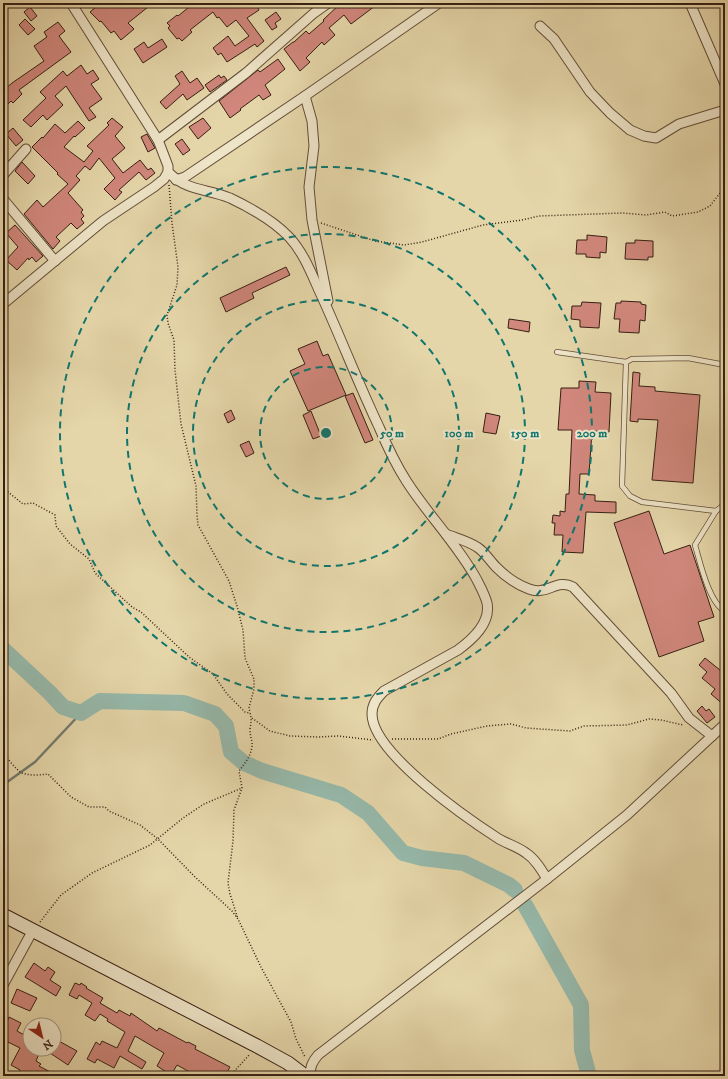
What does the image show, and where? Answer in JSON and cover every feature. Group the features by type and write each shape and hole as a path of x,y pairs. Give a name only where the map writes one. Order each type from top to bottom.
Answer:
{"street":[{"path":"3,304 103,221 164,179 168,172 166,159 158,140 71,3"},
{"path":"158,140 246,73 314,13 328,3"},
{"path":"176,180 185,176 305,96 439,3"},
{"path":"690,3 725,84"},
{"path":"540,26 554,39 590,92 610,113 630,130 644,136 656,138 679,124 725,110"},
{"path":"305,96 312,121 314,146 309,187 312,220 331,316"},
{"path":"3,175 26,149"},
{"path":"168,172 176,180 195,189 229,198 275,223 290,239 307,264 331,316 360,388 406,481 446,534 473,573 484,593 488,610 486,619 468,643 384,691 377,698 373,706 372,716 375,727 382,741 412,775 448,803 499,838 526,853 533,859 547,879"},
{"path":"3,199 55,261"},
{"path":"446,534 477,547 504,575 528,589 540,591 562,584 567,584 573,587 671,693 689,718 712,736"},
{"path":"3,915 258,1046 288,1064 308,1073 313,1061 318,1055 547,879 627,815 725,724"},
{"path":"3,985 33,930"}],"lane":[{"path":"557,352 626,362 632,359 688,358 725,365"},
{"path":"626,362 622,486 630,496 642,502 716,511"},
{"path":"725,504 716,511 695,544 712,596 720,609 725,611"}],"path":[{"path":"711,3 725,6"},
{"path":"168,172 172,223 178,267 177,285 167,316 174,340 175,370 181,424 196,486 198,525 228,580 243,630 245,658 254,679 254,689 249,708 252,718 270,731 290,736 338,736 382,741 394,738 438,739 472,729 510,724 526,728 570,731 584,726 627,725 648,719 661,720 683,725 695,722"},
{"path":"312,220 375,241 404,245 422,242 483,226 539,216 622,213 646,215 665,212 672,216 698,212 710,206 720,193 725,178"},
{"path":"3,488 23,504 33,503 55,515 56,526 70,544 89,559 95,573 132,607 142,612 190,657 213,674 227,694 245,712 250,713"},
{"path":"252,718 250,728 252,743 251,753 239,771 242,788 234,810 233,841 228,883 238,919 261,967 291,1022 308,1073"},
{"path":"3,750 4,756 21,772 40,775 48,774 71,797 89,807 104,807 109,811 140,825 158,839 195,877 232,911 238,919"},
{"path":"33,930 61,895 92,874 150,845 183,818 204,804 242,788"},
{"path":"230,1076 258,1046"}],"building":[{"path":"104,3 153,3 128,23 134,29 121,40 114,31 111,33 101,21 100,22 90,12 97,6 99,7"},
{"path":"194,3 255,3 259,10 247,18 264,41 257,47 255,44 227,62 221,53 218,55 213,48 228,36 235,46 249,36 236,20 227,27 213,12 190,30 192,32 182,41 179,38 177,39 168,28 170,26 167,23"},
{"path":"341,3 348,3 352,7 358,3 379,3 351,24 344,15 329,28 335,35 324,45 322,42 306,58 310,62 300,71 284,49 306,31 309,34"},
{"path":"30,7 37,16 31,21 24,12"},
{"path":"276,12 281,19 275,23 277,27 272,30 265,20"},
{"path":"25,19 35,29 28,35 19,25"},
{"path":"58,22 65,31 59,36 71,52 19,90 22,94 13,103 11,101 7,105 3,101 3,91 44,61 34,46 47,37 44,32"},
{"path":"162,39 167,47 143,63 134,49 144,42 148,48"},
{"path":"278,59 285,69 265,85 271,95 263,100 259,95 230,118 219,101 258,70 260,72"},
{"path":"81,65 87,74 93,70 99,79 91,84 102,99 89,108 96,117 89,121 66,86 55,96 63,105 47,120 43,115 31,127 23,120 46,98 40,92 63,71 67,76"},
{"path":"182,71 190,83 197,78 204,88 187,100 183,94 166,109 160,102 180,84 175,76"},
{"path":"219,75 221,78 224,76 227,80 210,92 205,85"},
{"path":"112,118 123,127 115,136 125,148 112,159 123,173 140,160 148,170 151,168 155,173 146,180 139,172 119,190 122,192 115,200 104,189 115,178 99,158 90,170 85,166 76,176 80,180 68,193 83,210 81,212 84,216 81,219 84,223 77,229 71,223 56,237 60,241 53,249 24,214 37,200 43,207 68,184 32,147 42,137 43,138 55,124 65,133 78,121 85,128 75,137 74,136 64,147 84,162 93,151 87,146 109,125 107,123"},
{"path":"203,118 211,128 198,139 189,127"},
{"path":"13,128 23,140 16,146 6,134"},
{"path":"147,134 155,148 148,152 141,137"},
{"path":"182,139 190,150 183,155 175,144"},
{"path":"22,162 35,176 28,184 15,171"},
{"path":"15,225 43,256 36,262 32,257 29,260 28,258 17,270 6,260 18,247 6,233"},
{"path":"587,235 607,237 606,253 600,252 600,258 586,257 586,254 576,254 577,240 587,240"},
{"path":"635,240 653,241 653,257 648,257 648,260 625,259 626,243 635,243"},
{"path":"286,267 290,275 252,293 254,298 226,312 220,298"},
{"path":"621,301 641,302 641,304 646,305 645,321 640,320 639,333 619,332 620,319 614,319 616,303 621,303"},
{"path":"582,302 601,303 599,328 580,327 580,320 571,319 572,306 581,306"},
{"path":"509,319 530,322 529,332 508,328"},
{"path":"317,341 323,356 328,354 346,395 308,411 290,371 305,364 298,349"},
{"path":"633,372 640,373 639,386 655,387 655,391 700,395 693,483 652,480 658,420 638,419 638,422 630,421"},
{"path":"579,381 596,382 595,392 611,393 609,432 592,431 589,474 580,474 579,494 595,495 595,501 616,502 616,513 586,512 583,553 562,552 563,535 554,535 555,523 552,523 553,515 560,516 560,511 565,512 566,494 569,494 572,430 558,430 561,388 579,388"},
{"path":"353,393 373,440 365,443 345,396"},
{"path":"231,410 235,419 228,423 224,414"},
{"path":"311,411 321,436 313,439 303,415"},
{"path":"486,413 500,416 496,434 483,432"},
{"path":"249,441 254,453 246,457 240,445"},
{"path":"649,511 664,554 690,545 714,617 698,622 704,641 659,657 614,523"},
{"path":"705,658 725,674 725,706 711,694 715,689 702,678 707,672 699,665"},
{"path":"702,706 706,711 709,709 715,717 707,723 697,711"},
{"path":"34,963 45,971 48,967 55,972 50,980 61,987 56,996 25,977"},
{"path":"75,983 80,985 81,983 87,987 86,988 103,998 100,1003 117,1013 119,1010 130,1016 131,1013 157,1031 159,1028 187,1043 188,1042 196,1046 195,1049 230,1067 225,1076 217,1076 211,1073 209,1076 197,1076 177,1065 171,1075 157,1066 164,1053 135,1036 128,1051 146,1062 142,1069 120,1056 114,1068 97,1059 95,1063 87,1059 96,1042 100,1045 102,1041 117,1048 125,1032 107,1021 108,1019 100,1014 95,1021 85,1015 92,1003 79,995 77,999 69,995"},
{"path":"17,989 37,998 30,1011 11,1003"},
{"path":"9,1017 21,1023 17,1031 22,1034 22,1057 38,1057 36,1061 41,1064 39,1066 58,1076 16,1076 20,1070 11,1065 20,1048 8,1042 3,1051 3,1029"},
{"path":"62,1043 77,1051 68,1065 56,1057 62,1057"}],"waterway":[{"path":"3,649 63,707 81,713 100,701 184,703 215,714 226,726 231,752 244,763 262,771 341,795 368,813 403,853 422,858 464,863 509,885 515,890"},
{"path":"3,785 35,762 81,713"},
{"path":"525,905 581,1005 582,1050 589,1076"}]}
